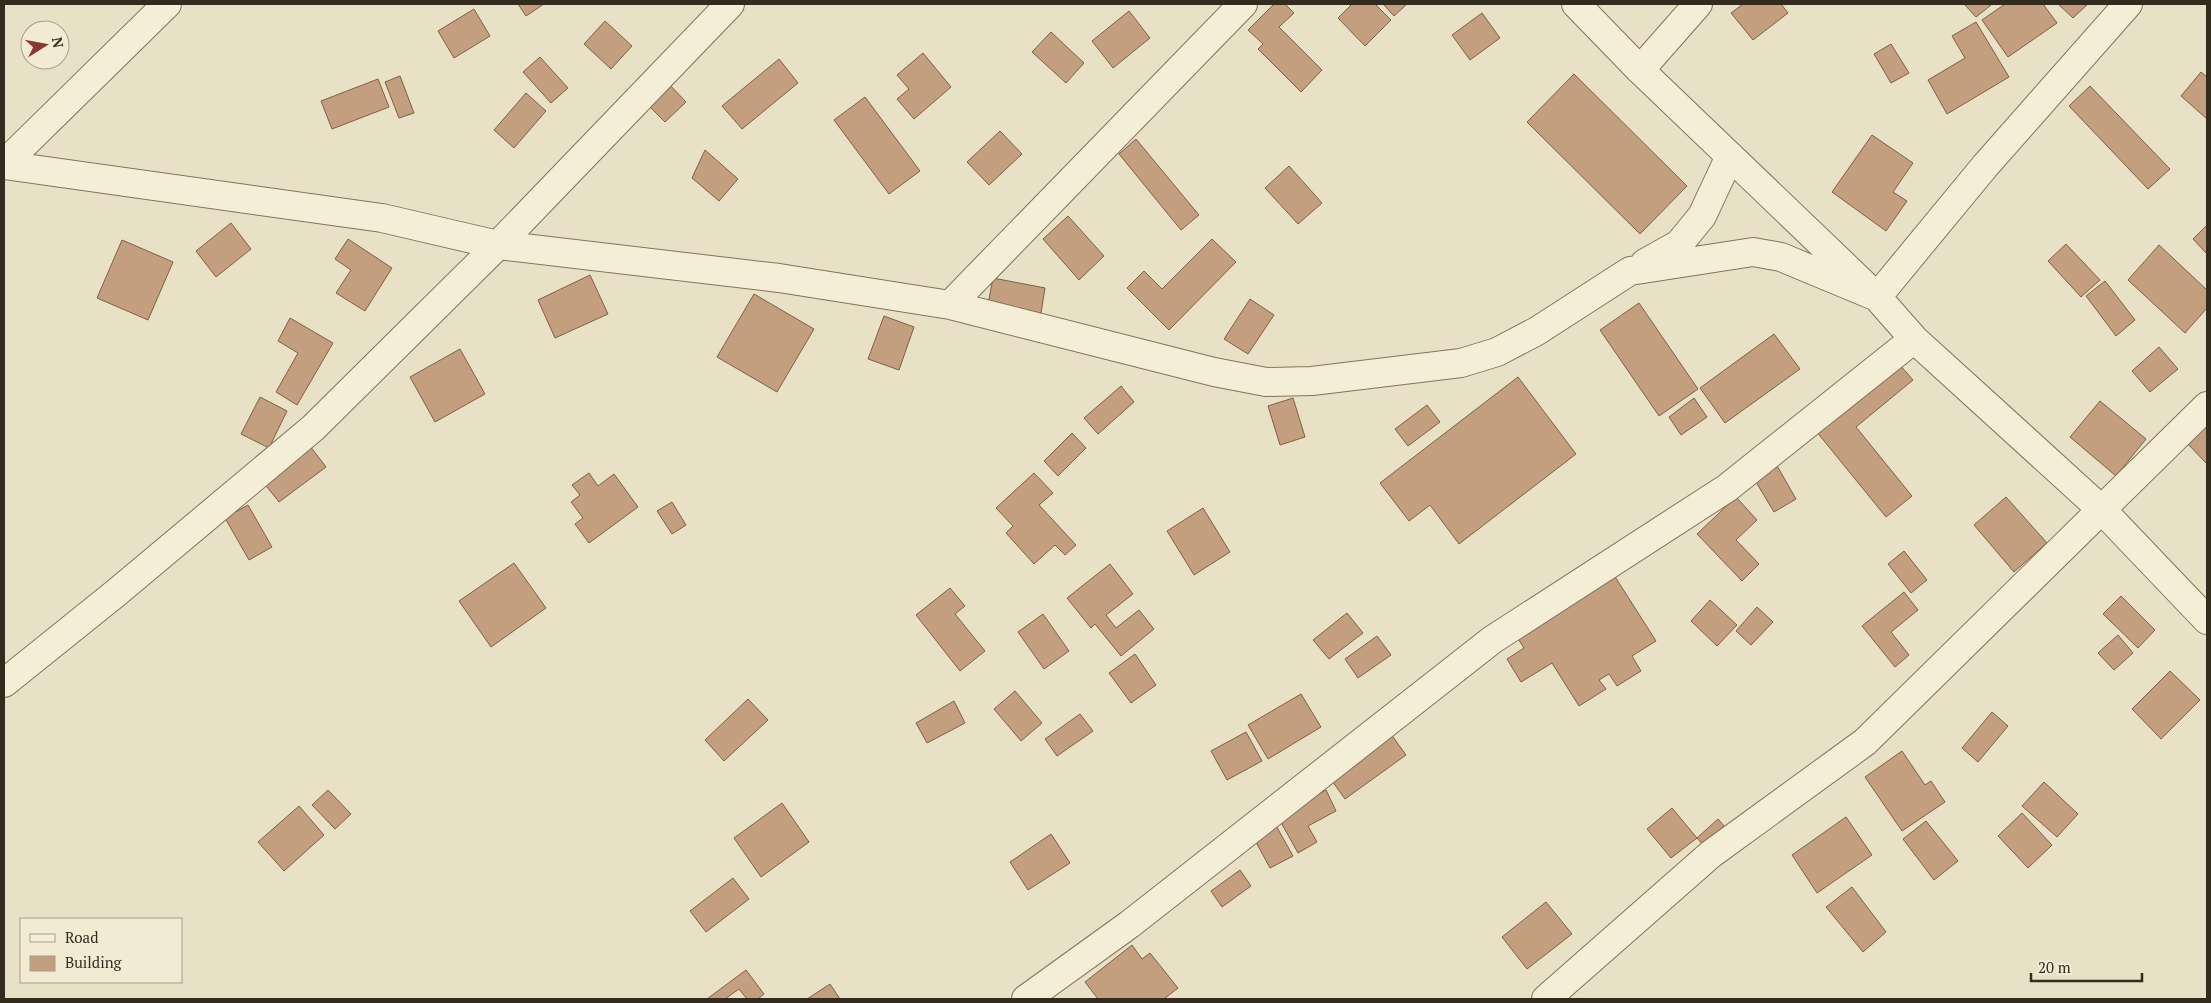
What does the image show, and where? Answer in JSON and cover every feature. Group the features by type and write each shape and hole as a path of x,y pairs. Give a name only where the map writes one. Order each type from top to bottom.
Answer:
{"street":[{"path":"4,164 167,4"},
{"path":"4,683 116,593 313,428 498,245 730,4"},
{"path":"950,305 1243,4"},
{"path":"1576,4 1640,70 1877,297 1914,339 2102,510 2207,620"},
{"path":"1640,70 1698,4"},
{"path":"1877,297 1984,166 2128,4"},
{"path":"4,164 382,218 498,245 779,278 950,305 1214,372 1266,382 1312,381 1461,363 1497,352 1537,331 1630,271 1679,244 1702,216 1730,156"},
{"path":"1630,271 1753,252 1781,257 1877,297"},
{"path":"1026,999 1130,924 1492,640 1727,488 1914,339"},
{"path":"1546,999 1712,854 1865,742 2207,406"}],"building":[{"path":"518,4 544,4 526,16"},
{"path":"1274,4 1285,4 1294,13 1279,27 1322,70 1301,92 1258,49 1263,44 1248,30"},
{"path":"1352,4 1375,4 1391,20 1365,46 1338,18"},
{"path":"1383,4 1407,4 1394,16"},
{"path":"1743,4 1781,4 1788,13 1753,40 1731,13"},
{"path":"1964,4 1990,4 1991,5 1976,17"},
{"path":"2005,4 2043,4 2057,23 2008,57 1982,20"},
{"path":"2058,4 2088,4 2073,18"},
{"path":"474,9 490,36 454,58 438,31"},
{"path":"1129,11 1150,38 1113,68 1092,41"},
{"path":"1482,13 1500,38 1470,60 1452,35"},
{"path":"605,21 632,46 611,69 584,44"},
{"path":"1976,22 2009,77 1947,114 1928,80 1965,58 1952,36"},
{"path":"1051,32 1084,63 1066,83 1032,52"},
{"path":"1891,44 1909,73 1891,83 1874,54"},
{"path":"923,53 951,87 914,119 897,99 909,89 897,75"},
{"path":"540,57 568,88 551,103 523,72"},
{"path":"779,59 798,83 742,129 722,106"},
{"path":"2201,72 2207,77 2207,119 2181,96"},
{"path":"1574,74 1687,186 1640,234 1527,122"},
{"path":"400,76 414,113 399,118 385,82"},
{"path":"378,79 389,107 332,129 321,101"},
{"path":"668,83 686,102 665,122 647,104"},
{"path":"2090,86 2170,169 2148,189 2069,106"},
{"path":"526,93 546,111 514,148 494,130"},
{"path":"865,97 920,171 889,194 834,120"},
{"path":"1000,131 1022,154 989,185 967,162"},
{"path":"1872,135 1913,163 1893,192 1907,201 1886,231 1832,192"},
{"path":"1136,139 1199,215 1181,230 1119,154"},
{"path":"705,150 738,179 719,201 692,178"},
{"path":"1289,166 1322,203 1298,224 1265,188"},
{"path":"1068,216 1104,256 1079,280 1043,239"},
{"path":"231,223 251,249 216,277 196,251"},
{"path":"2207,225 2207,254 2193,239"},
{"path":"348,239 392,268 365,311 336,293 351,270 335,259"},
{"path":"1212,239 1236,262 1169,330 1127,288 1144,271 1162,289"},
{"path":"122,240 173,262 148,320 97,298"},
{"path":"2066,244 2100,280 2081,297 2048,261"},
{"path":"2159,245 2207,290 2207,308 2185,333 2128,280"},
{"path":"590,275 608,314 555,338 538,300"},
{"path":"993,278 1045,288 1041,313 988,304"},
{"path":"2105,281 2135,320 2116,336 2086,296"},
{"path":"754,294 814,329 777,392 717,357"},
{"path":"1250,299 1274,315 1248,354 1224,339"},
{"path":"1639,303 1698,389 1659,416 1600,330"},
{"path":"884,316 914,327 899,370 868,359"},
{"path":"290,318 333,343 297,405 276,392 298,353 278,341"},
{"path":"1774,334 1800,369 1725,423 1700,388"},
{"path":"2159,347 2178,369 2150,392 2132,371"},
{"path":"460,349 485,394 435,422 410,377"},
{"path":"1899,364 1913,380 1856,427 1912,496 1886,517 1816,431"},
{"path":"1518,377 1576,454 1459,544 1430,505 1409,521 1380,483"},
{"path":"1121,386 1134,402 1098,434 1084,418"},
{"path":"260,397 287,411 269,448 241,434"},
{"path":"1293,398 1305,437 1280,445 1268,406"},
{"path":"1694,398 1707,417 1681,435 1669,417"},
{"path":"2100,401 2146,439 2116,476 2070,437"},
{"path":"1427,405 1440,422 1408,446 1395,429"},
{"path":"2207,422 2207,464 2186,442"},
{"path":"1072,433 1086,448 1058,476 1044,461"},
{"path":"310,446 326,467 279,502 263,482"},
{"path":"1776,464 1796,499 1774,512 1753,477"},
{"path":"589,473 598,486 614,474 638,507 589,543 575,524 583,518 571,502 580,495 572,485"},
{"path":"1034,473 1053,493 1039,505 1076,545 1065,555 1055,545 1034,564 1006,533 1013,526 996,508"},
{"path":"1736,497 1757,520 1736,540 1759,564 1742,581 1697,534"},
{"path":"2006,497 2047,543 2014,572 1974,525"},
{"path":"672,502 686,525 672,534 657,511"},
{"path":"248,505 272,547 249,560 225,518"},
{"path":"1203,508 1230,552 1194,575 1167,531"},
{"path":"1904,551 1927,580 1911,593 1888,564"},
{"path":"514,563 546,608 491,647 459,601"},
{"path":"1110,564 1133,594 1106,615 1116,628 1139,610 1154,629 1121,656 1095,624 1091,628 1067,598"},
{"path":"1612,572 1656,641 1632,656 1641,671 1617,686 1609,674 1599,680 1606,689 1579,706 1552,663 1521,682 1507,659 1524,648 1515,634"},
{"path":"950,588 965,606 955,614 985,651 960,671 916,615"},
{"path":"1904,592 1918,610 1891,632 1909,655 1895,667 1862,626"},
{"path":"2121,596 2155,630 2138,648 2103,614"},
{"path":"1710,600 1737,625 1717,646 1691,621"},
{"path":"1757,607 1773,622 1751,645 1736,631"},
{"path":"1347,613 1363,633 1329,659 1313,640"},
{"path":"1043,614 1069,651 1044,669 1018,632"},
{"path":"2118,635 2133,653 2114,670 2098,653"},
{"path":"1377,636 1391,655 1358,678 1345,659"},
{"path":"1135,654 1156,685 1131,703 1109,673"},
{"path":"2170,671 2200,700 2161,739 2132,709"},
{"path":"1015,691 1042,723 1021,741 994,709"},
{"path":"1301,694 1321,727 1268,759 1248,725"},
{"path":"748,699 768,720 724,761 705,740"},
{"path":"954,701 965,723 927,743 916,723"},
{"path":"1992,712 2008,726 1978,762 1962,748"},
{"path":"1080,714 1093,731 1057,756 1045,739"},
{"path":"1388,730 1406,755 1345,799 1327,774"},
{"path":"1246,732 1262,761 1227,780 1211,751"},
{"path":"1902,751 1925,785 1931,781 1945,802 1902,831 1865,777"},
{"path":"2044,782 2078,814 2057,837 2022,806"},
{"path":"328,790 351,814 335,829 312,805"},
{"path":"1326,790 1336,811 1308,826 1317,842 1298,853 1278,817"},
{"path":"782,803 809,842 761,877 734,838"},
{"path":"299,806 324,835 284,871 258,842"},
{"path":"1672,808 1697,838 1671,858 1647,829"},
{"path":"2022,813 2052,845 2028,868 1998,836"},
{"path":"1846,817 1872,855 1817,893 1792,855"},
{"path":"1718,819 1732,835 1711,854 1697,838"},
{"path":"1926,821 1958,861 1934,880 1903,839"},
{"path":"1274,822 1293,856 1270,868 1257,844"},
{"path":"1051,834 1070,863 1028,890 1010,862"},
{"path":"1240,870 1251,886 1222,907 1211,891"},
{"path":"733,878 749,899 706,932 690,911"},
{"path":"1852,887 1886,932 1863,952 1826,907"},
{"path":"1546,902 1572,934 1527,969 1502,937"},
{"path":"1132,945 1142,959 1150,953 1178,988 1164,999 1098,999 1085,982"},
{"path":"746,970 764,994 758,999 747,999 739,989 725,999 707,999"},
{"path":"830,984 840,999 807,999"}]}
